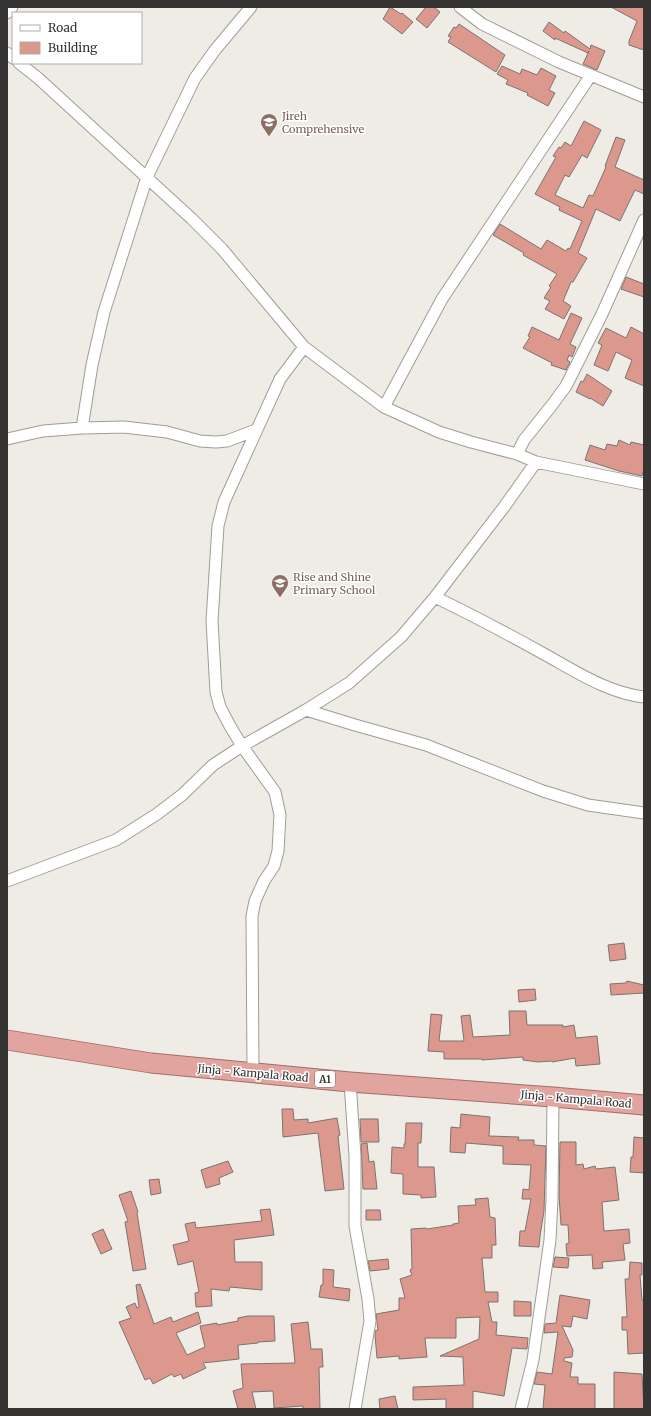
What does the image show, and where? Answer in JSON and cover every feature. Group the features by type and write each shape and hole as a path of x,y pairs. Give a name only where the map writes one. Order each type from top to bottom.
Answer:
{"highway":[{"name":"Jinja - Kampala Road","path":"7,1040 151,1063 350,1082 644,1105"}],"street":[{"path":"7,13 12,7"},
{"path":"82,428 92,365 104,312 147,177 195,78 215,50 251,7"},
{"path":"460,7 482,24 559,62 644,97"},
{"path":"20,64 38,78 192,219 222,249 304,347 384,407 439,432 470,442 517,454 536,462 644,484"},
{"path":"384,407 442,299 591,75"},
{"path":"517,454 524,440 566,386 602,314 644,220"},
{"path":"253,1072 252,916 255,901 264,881 274,866 278,851 280,815 275,792 242,746 220,707 216,692 212,621 218,526 224,502 280,379 304,347"},
{"path":"7,439 43,431 124,427 167,432 200,441 216,442 227,440 256,430"},
{"path":"7,881 116,840 182,795 213,765 242,746 306,710 349,683 401,637 435,597 504,507 536,462"},
{"path":"435,597 471,614 572,670 609,688 629,696 644,697"},
{"path":"306,710 426,745 543,791 588,805 644,813"},
{"path":"350,1082 355,1156 355,1226 368,1299 370,1321 355,1409"},
{"path":"521,1409 533,1360 550,1240 553,1097"}],"building":[{"path":"390,7 401,14 402,13 413,22 402,34 383,19"},
{"path":"426,7 434,7 440,12 427,28 416,19"},
{"path":"611,7 644,7 644,50 629,45 629,41 637,21"},
{"path":"549,22 564,33 565,31 590,49 591,45 605,51 597,70 583,64 589,51 588,53 555,38 555,40 543,31"},
{"path":"459,24 505,55 496,72 448,42 451,37 448,36 454,27 456,28"},
{"path":"502,66 520,74 522,69 537,75 541,68 556,76 549,90 555,93 548,106 527,95 528,93 506,84 508,80 497,74"},
{"path":"584,121 601,130 587,158 582,155 569,177 565,175 555,195 583,208 589,195 593,196 606,167 605,166 616,137 625,140 615,167 644,180 644,194 635,190 620,221 596,209 578,253 587,258 573,282 571,282 563,301 571,306 564,319 545,309 550,301 544,298 551,287 549,286 557,274 523,255 524,253 493,235 500,224 541,249 547,240 566,251 568,248 570,249 582,221 559,210 560,207 535,194 556,157 553,156 559,147 561,148 565,142 571,146"},
{"path":"626,277 644,284 644,297 621,289"},
{"path":"571,313 582,318 570,344 576,347 572,357 569,355 567,360 570,362 566,370 551,365 552,363 523,348 530,337 528,336 532,327 559,340"},
{"path":"631,327 644,334 644,386 625,378 632,360 616,352 608,371 594,365 602,345 598,343 606,328 626,338"},
{"path":"587,374 612,391 603,406 576,392 581,381 583,382"},
{"path":"619,440 630,445 631,442 644,445 644,469 642,476 619,471 585,460 590,445 605,450 607,444 617,446"},
{"path":"624,943 626,959 610,961 608,945"},
{"path":"627,981 644,985 644,993 611,995 610,984 626,983"},
{"path":"535,989 536,1000 519,1002 518,990"},
{"path":"509,1011 526,1011 527,1025 563,1025 563,1027 574,1025 576,1038 597,1036 600,1064 576,1066 575,1058 552,1062 523,1060 523,1057 482,1060 444,1059 444,1052 428,1051 431,1014 442,1015 439,1041 464,1041 461,1016 470,1015 473,1037 510,1035"},
{"path":"282,1109 293,1109 294,1120 308,1119 308,1123 337,1118 340,1135 338,1136 344,1189 325,1191 318,1133 283,1137"},
{"path":"461,1114 490,1117 489,1136 519,1137 518,1140 534,1140 534,1145 546,1146 544,1211 539,1247 519,1246 520,1231 525,1231 531,1199 522,1199 523,1189 529,1190 531,1165 503,1164 503,1146 466,1143 465,1153 450,1152 451,1127 460,1128"},
{"path":"360,1119 378,1119 379,1142 361,1142"},
{"path":"406,1123 422,1123 421,1143 418,1143 418,1167 434,1167 436,1197 421,1198 421,1195 403,1194 403,1174 391,1173 392,1147 404,1148"},
{"path":"634,1137 644,1138 644,1173 630,1172 631,1157 633,1157"},
{"path":"560,1142 576,1142 576,1165 583,1164 584,1169 595,1166 596,1169 615,1167 619,1200 602,1202 604,1231 629,1229 630,1243 623,1244 625,1260 602,1262 603,1268 593,1269 592,1255 567,1256 566,1244 569,1243 568,1225 561,1225 559,1195"},
{"path":"367,1143 369,1162 374,1161 377,1189 363,1189 361,1144"},
{"path":"228,1161 233,1172 219,1178 220,1184 206,1188 201,1170"},
{"path":"159,1179 161,1193 151,1195 149,1180"},
{"path":"131,1191 138,1212 146,1269 133,1271 125,1222 128,1221 119,1195"},
{"path":"488,1198 490,1217 495,1218 496,1245 492,1245 492,1258 482,1258 485,1292 498,1292 498,1302 488,1302 492,1322 497,1322 496,1335 528,1338 527,1349 512,1348 504,1396 473,1391 473,1409 446,1409 446,1399 413,1400 413,1387 464,1385 463,1357 440,1356 479,1339 480,1317 456,1318 456,1338 425,1338 427,1357 399,1359 399,1356 377,1358 375,1331 378,1330 376,1314 399,1310 399,1298 405,1298 400,1279 412,1275 410,1270 412,1269 411,1229 427,1229 459,1223 458,1206 476,1205 475,1199"},
{"path":"270,1209 274,1235 234,1240 235,1262 262,1262 262,1290 230,1287 229,1291 211,1289 212,1306 196,1307 195,1293 199,1292 193,1261 178,1265 173,1245 189,1241 185,1224 195,1222 196,1228 262,1221 260,1210"},
{"path":"366,1210 380,1210 381,1220 366,1220"},
{"path":"103,1229 112,1249 101,1254 92,1234"},
{"path":"555,1257 569,1258 568,1268 553,1267"},
{"path":"388,1259 389,1269 370,1271 368,1261"},
{"path":"630,1262 642,1263 642,1275 640,1275 642,1300 644,1300 644,1353 628,1354 627,1330 622,1330 622,1317 627,1317 625,1279 629,1279"},
{"path":"323,1269 334,1270 333,1287 350,1289 349,1301 319,1297 321,1285 323,1285"},
{"path":"140,1284 154,1324 171,1317 173,1322 198,1312 201,1323 176,1333 187,1355 205,1347 200,1326 217,1323 217,1325 238,1321 238,1318 248,1316 274,1316 275,1341 238,1345 239,1359 203,1363 206,1368 183,1379 181,1374 174,1377 172,1374 153,1384 150,1378 145,1380 119,1322 131,1318 126,1307 135,1303 137,1308 139,1307 136,1285"},
{"path":"560,1295 590,1300 587,1319 573,1316 571,1327 562,1326 573,1350 572,1357 564,1358 564,1361 572,1363 570,1377 578,1377 578,1384 595,1384 595,1409 543,1409 545,1385 534,1384 537,1372 552,1374 558,1332 544,1333 545,1324 556,1323"},
{"path":"514,1301 531,1302 531,1316 514,1316"},
{"path":"308,1322 311,1349 322,1349 323,1367 319,1367 320,1409 303,1409 303,1406 274,1408 273,1391 252,1392 256,1409 238,1409 233,1391 243,1388 241,1364 295,1363 291,1324"},
{"path":"614,1372 642,1374 644,1409 614,1409"},
{"path":"395,1396 398,1409 380,1409 379,1399"}],"place":[{"name":"Jireh Comprehensive","path":"269,137"},
{"name":"Rise and Shine Primary School","path":"280,598"}]}
